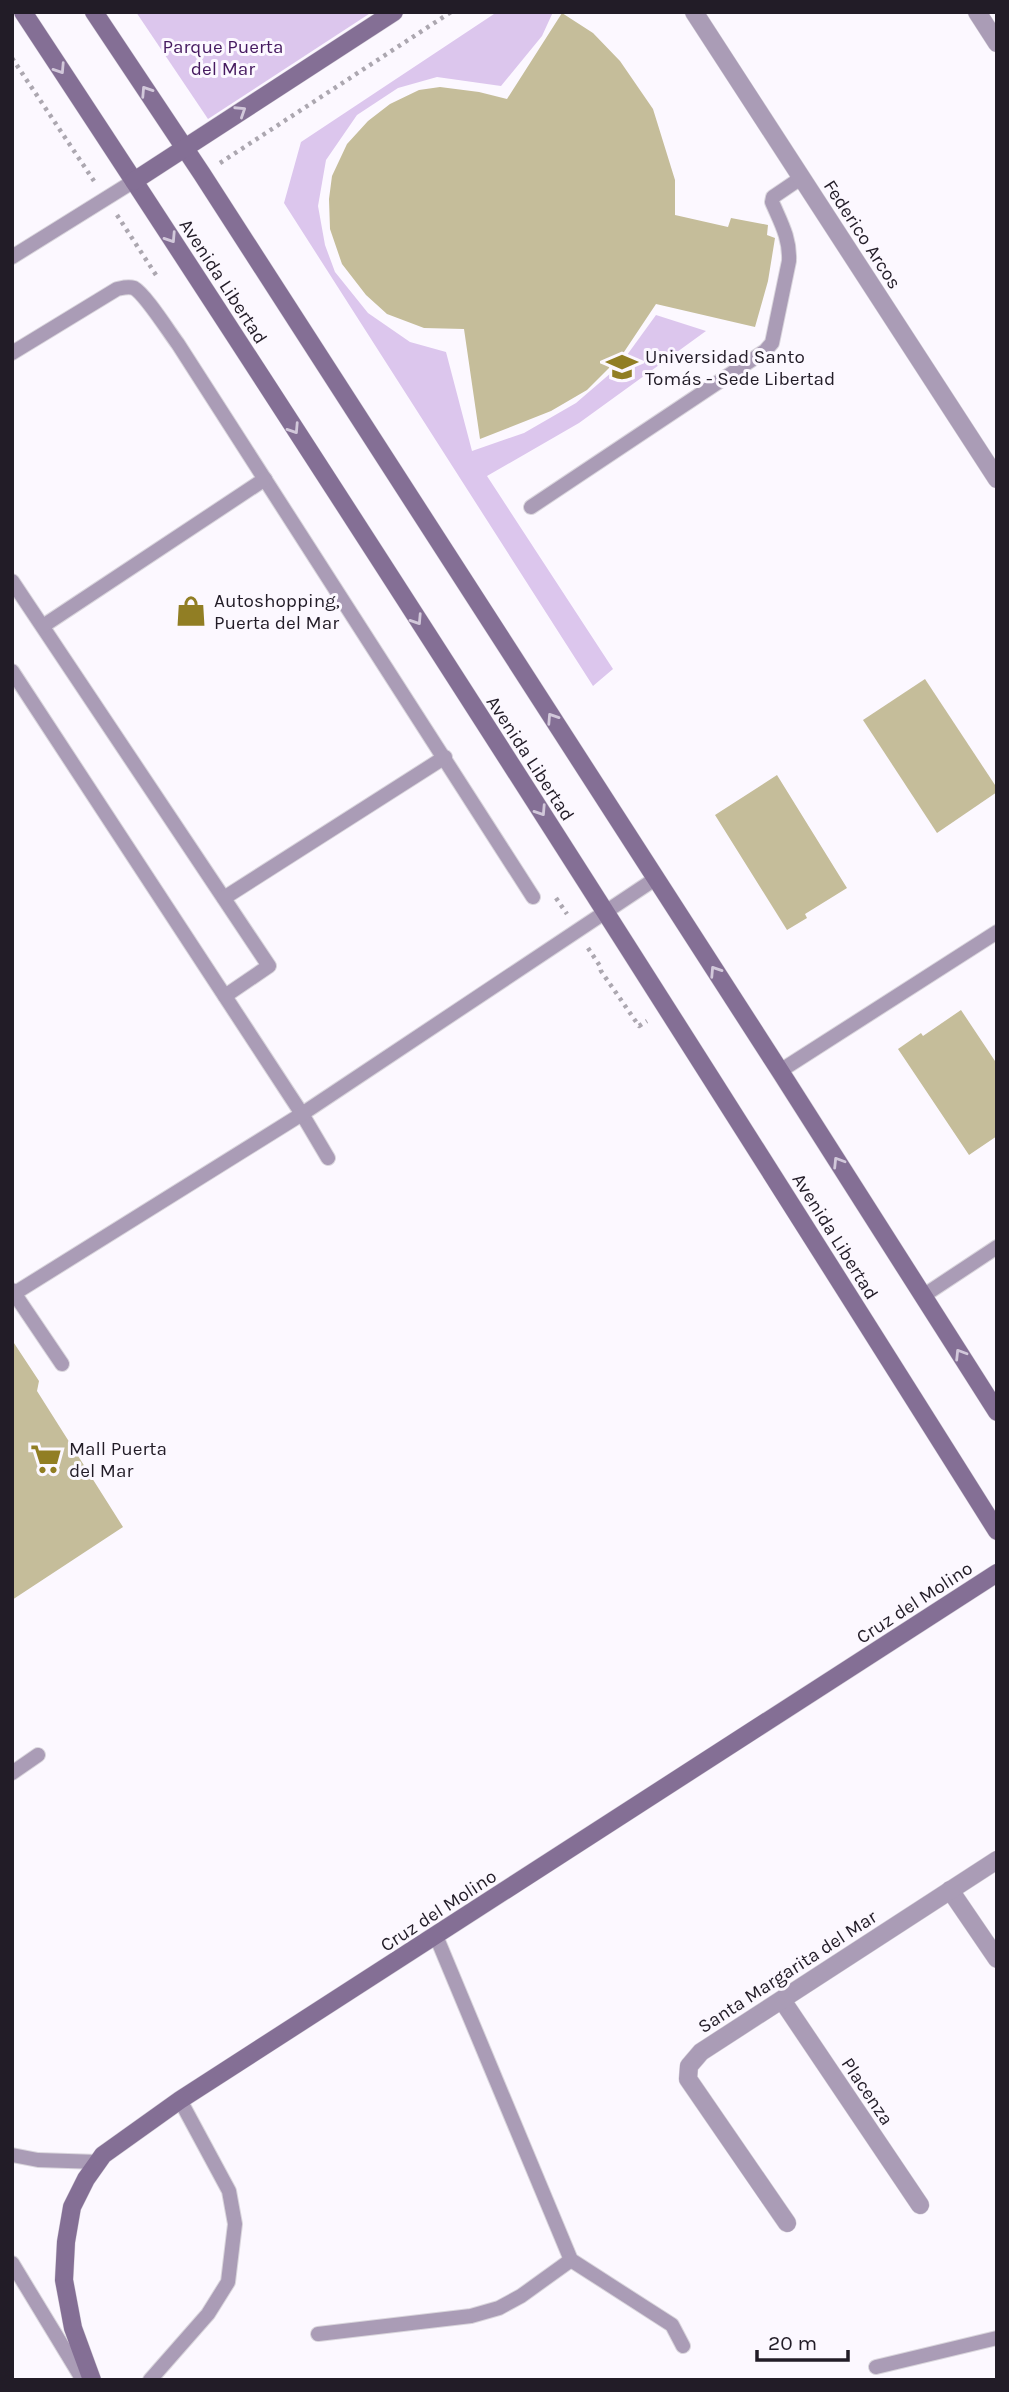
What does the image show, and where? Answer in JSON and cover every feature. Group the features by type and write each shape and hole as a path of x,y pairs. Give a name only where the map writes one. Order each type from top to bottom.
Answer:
{"street":[{"name":"Avenida Libertad","path":"23,12 606,912 997,1531"},
{"name":"Avenida Libertad","path":"94,12 202,174 997,1412"},
{"path":"134,181 394,12"},
{"name":"Federico Arcos","path":"694,12 997,479"},
{"path":"977,12 997,43"},
{"name":"Cruz del Molino","path":"92,2380 73,2328 64,2280 66,2242 72,2207 86,2179 103,2155 180,2101 997,1573"},
{"name":"Santa Margarita del Mar","path":"787,2223 688,2079 689,2066 701,2052 997,1860"},
{"path":"950,1891 997,1959"},
{"name":"Placenza","path":"782,2000 920,2205"}],"lane":[{"path":"531,507 765,351 772,343 789,261 787,233 772,202 773,197 801,178"},
{"path":"12,257 134,181"},
{"path":"12,354 117,289 134,288 142,296 178,344 533,897"},
{"path":"43,626 265,479"},
{"path":"12,580 269,966 225,996"},
{"path":"12,671 302,1114 328,1158"},
{"path":"224,898 445,757"},
{"path":"62,1364 13,1292 302,1114 655,879"},
{"path":"780,1071 997,932"},
{"path":"923,1296 997,1247"},
{"path":"12,1773 38,1755"},
{"path":"436,1936 571,2260 672,2325 683,2346"},
{"path":"150,2380 208,2314 228,2282 235,2224 229,2191 180,2101"},
{"path":"12,2155 38,2160 98,2162"},
{"path":"318,2334 471,2316 499,2308 521,2296 571,2260"},
{"path":"12,2263 83,2380"},
{"path":"876,2367 997,2338"}],"path":[{"path":"202,174 451,12"},
{"path":"12,58 105,198"},
{"path":"601,971 639,1026"}],"green space":[{"name":"Parque Puerta del Mar","path":"136,12 372,12 208,119"},
{"path":"497,12 553,12 542,36 501,86 437,77 398,88 357,115 326,160 318,206 325,245 335,272 368,313 410,342 446,352 472,451 524,433 576,403 619,366 656,315 706,331 579,423 487,476 613,669 593,686 284,203 301,142"}],"building":[{"path":"562,13 593,33 620,61 653,109 675,180 675,215 728,227 731,218 768,225 767,235 775,238 768,281 755,327 656,304 622,355 587,390 551,411 480,439 464,329 424,328 387,314 366,295 342,264 330,229 329,199 332,176 347,144 368,121 390,104 419,90 440,87 507,99"},
{"path":"925,679 997,788 997,792 937,833 863,720"},
{"path":"777,775 847,888 805,914 807,918 787,930 715,815"},
{"path":"961,1010 997,1064 997,1136 969,1155 898,1049 921,1033 923,1036"},
{"name":"Mall Puerta del Mar","path":"12,1340 39,1381 37,1391 123,1527 12,1600"}],"place":[{"name":"Universidad Santo Tomás - Sede Libertad","path":"622,367"},
{"name":"Autoshopping, Puerta del Mar","path":"191,611"},
{"name":"Mall Puerta del Mar","path":"46,1459"}]}
